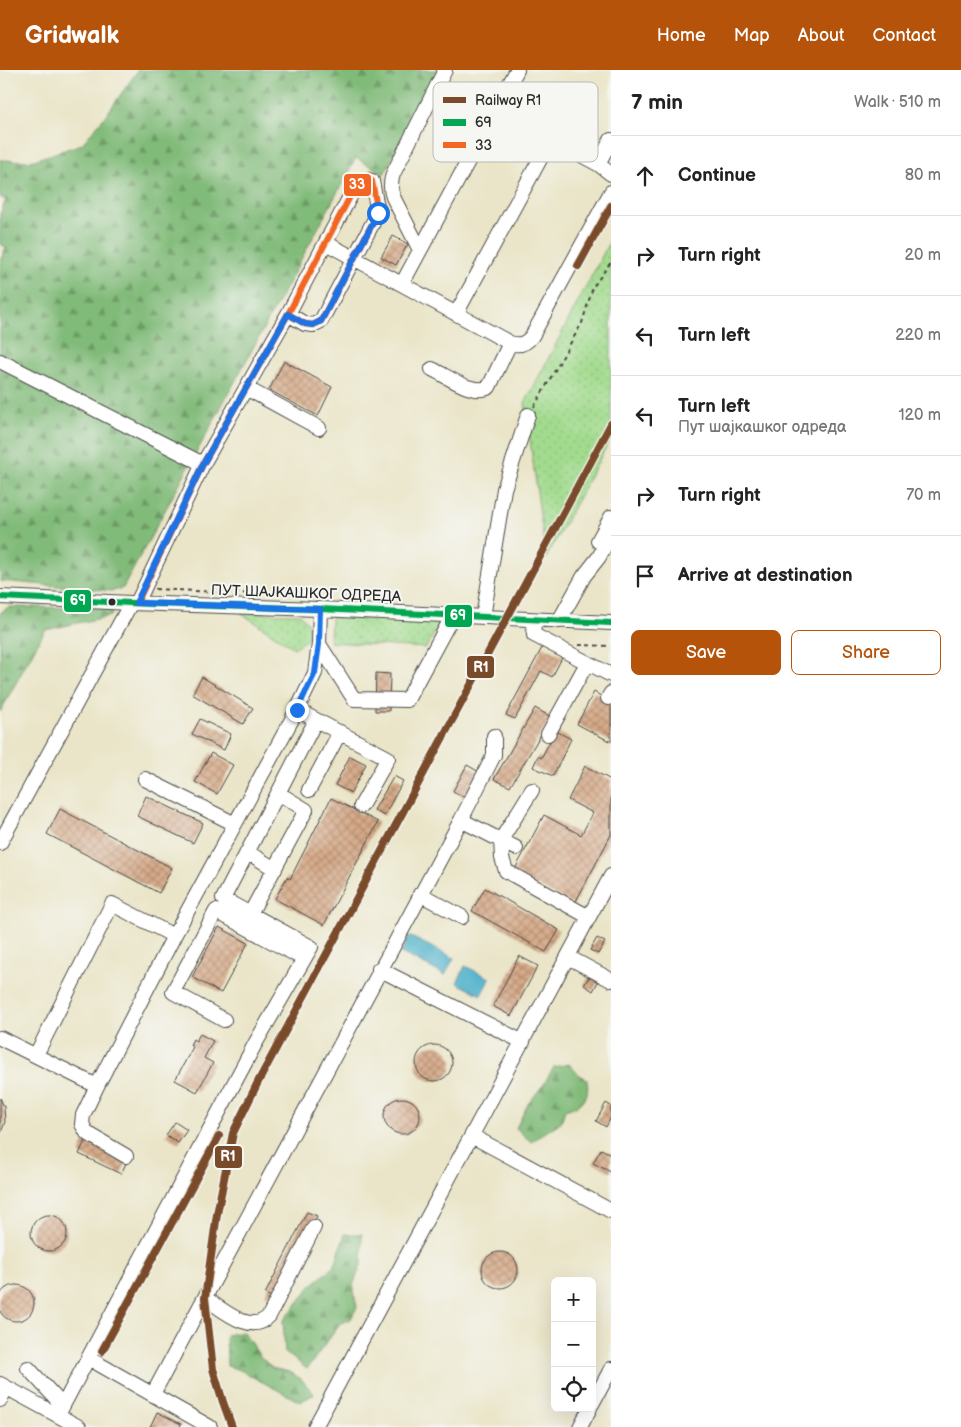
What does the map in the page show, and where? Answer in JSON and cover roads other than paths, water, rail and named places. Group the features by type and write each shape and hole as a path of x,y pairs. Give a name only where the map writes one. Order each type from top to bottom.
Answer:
{"street":[{"path":"440,82 446,70"},
{"path":"510,82 517,70"},
{"path":"420,250 392,197 390,189 393,174 432,96"},
{"path":"598,164 611,140"},
{"path":"402,284 467,162"},
{"path":"456,314 539,162"},
{"path":"594,162 611,174"},
{"path":"0,843 134,603 203,464 288,314 357,184 365,180 372,182 378,213 321,321 313,325 305,324 288,314"},
{"path":"326,243 510,343 521,344 527,342 532,336 611,192"},
{"path":"432,369 474,390 483,390 489,387 510,343"},
{"path":"0,361 203,464"},
{"path":"246,388 318,428"},
{"path":"483,617 504,489 528,416"},
{"path":"584,576 591,555 611,517"},
{"path":"559,621 584,576 599,557 611,534"},
{"name":"ПУТ ШАЈКАШКОГ ОДРЕДА","path":"0,596 611,623"},
{"path":"126,1156 86,1134 82,1124 82,1115 174,936 297,710 315,673 319,644 320,609"},
{"path":"319,644 354,699 407,700 452,615"},
{"path":"533,620 534,635 611,675"},
{"path":"548,734 587,663"},
{"path":"297,710 388,758 361,806"},
{"path":"60,1411 255,1044 311,947 222,899 316,720"},
{"path":"309,790 340,732"},
{"path":"153,1394 379,969 461,820 494,755 494,736"},
{"path":"145,779 235,824"},
{"path":"532,790 501,840 502,858 506,871 588,917"},
{"path":"250,914 306,810 278,793"},
{"path":"461,820 516,848"},
{"path":"247,852 274,869"},
{"path":"315,1427 611,876"},
{"path":"420,894 462,917"},
{"path":"36,1055 112,904 174,936"},
{"path":"224,1020 173,992 216,911 304,959"},
{"path":"568,957 611,980"},
{"path":"379,969 523,1042"},
{"path":"154,974 175,986"},
{"path":"0,1038 97,1086"},
{"path":"472,1136 611,1211"},
{"path":"205,1298 244,1322 264,1322 269,1316 314,1227"},
{"path":"88,1358 210,1427"},
{"path":"28,1368 60,1411 79,1427"},
{"path":"596,1397 611,1369"},
{"path":"2,1391 60,1411"},
{"path":"580,1427 588,1412"}],"water":[{"path":"409,936 454,958 445,975 401,953"},
{"path":"465,966 490,978 481,995 457,983"}],"rail line":[{"name":"R1","path":"578,266 611,206"},
{"name":"R1","path":"232,1427 213,1369 205,1298 217,1214 233,1133 258,1082 611,424"},
{"name":"R1","path":"102,1351 219,1136"}]}
